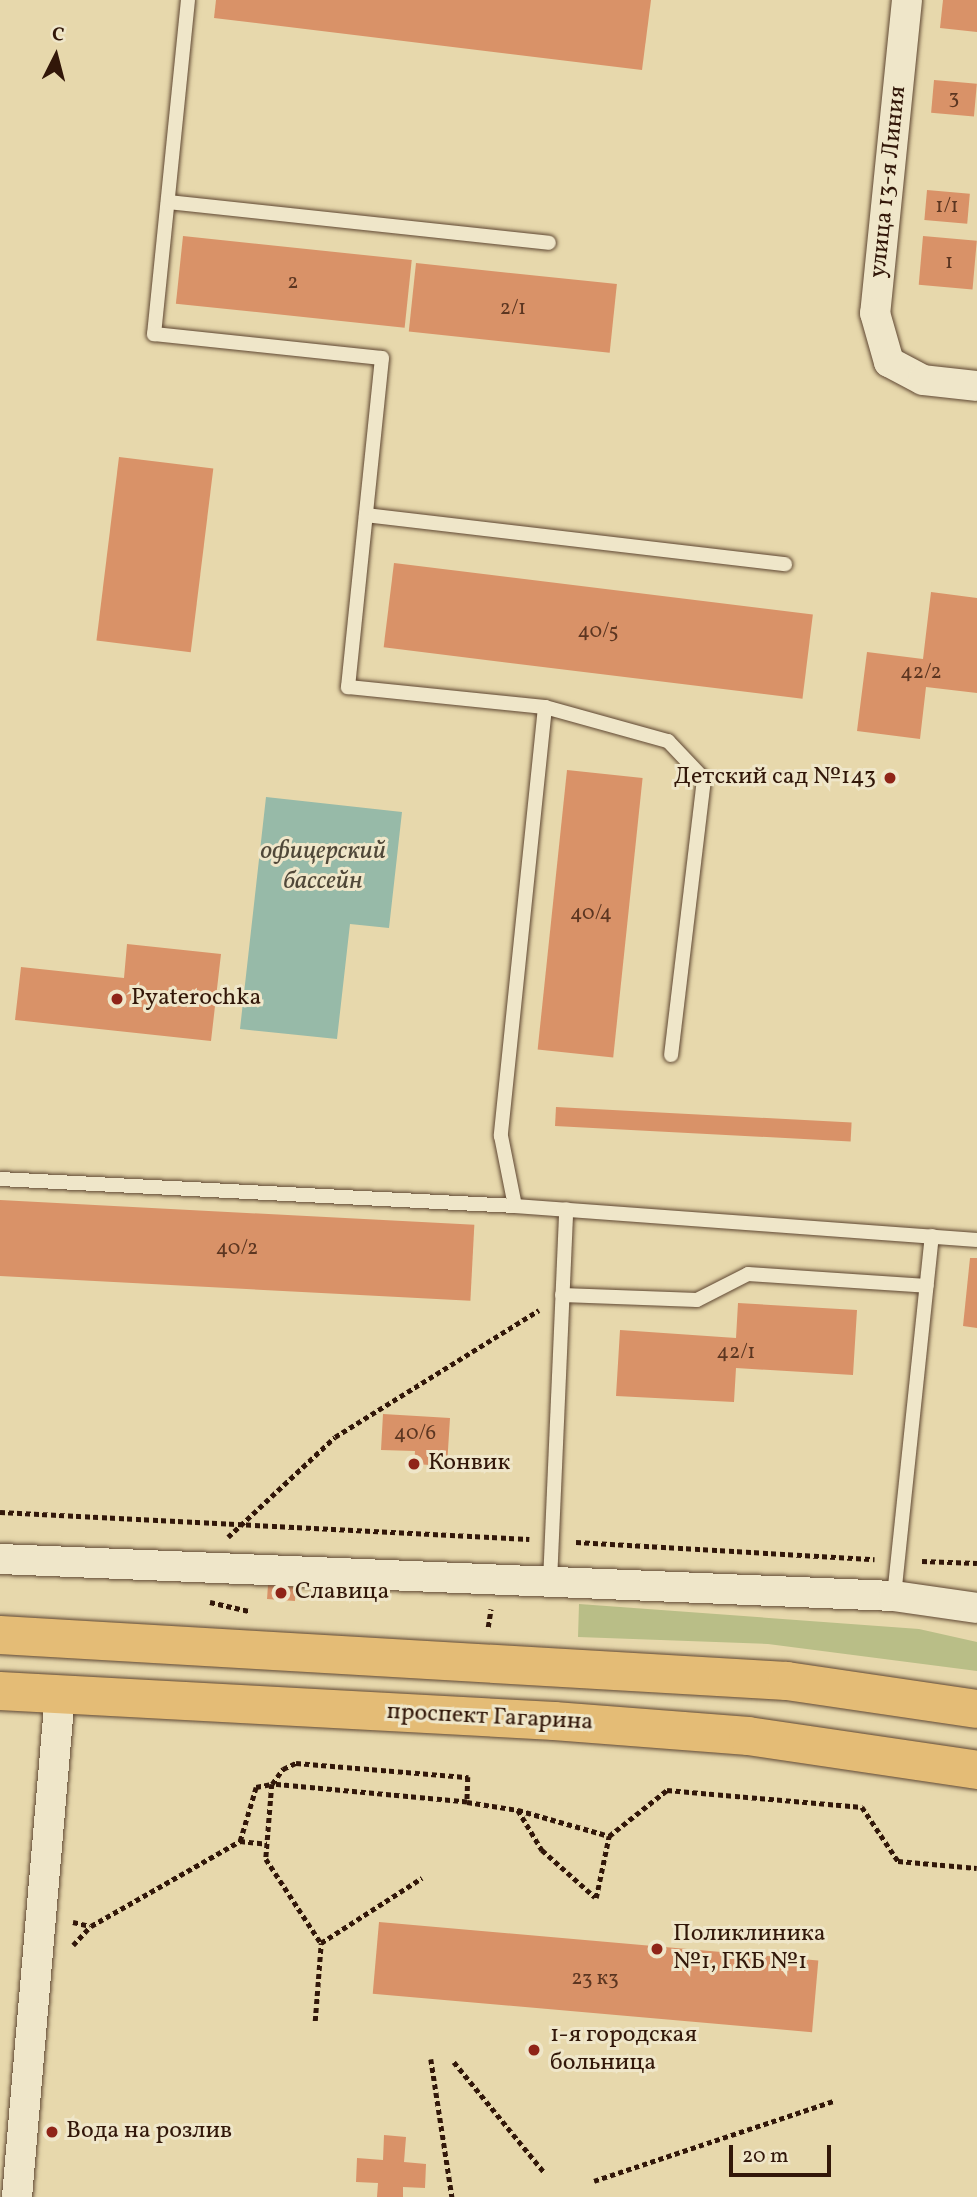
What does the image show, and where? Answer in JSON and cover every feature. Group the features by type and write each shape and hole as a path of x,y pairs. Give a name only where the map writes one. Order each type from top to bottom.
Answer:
{"main road":[{"path":"0,1634 564,1664 787,1681 977,1709"},
{"name":"проспект Гагарина","path":"0,1691 706,1733 977,1770"}],"street":[{"name":"улица 13-я Линия","path":"907,0 875,313 889,362 923,380 977,386"},
{"path":"0,1559 894,1596 977,1608"},
{"path":"17,2197 43,1938 60,1694"}],"lane":[{"path":"188,0 154,334 382,358 348,687 545,707 668,741 704,779 671,1055"},
{"path":"168,202 549,243"},
{"path":"366,515 785,564"},
{"path":"515,1206 501,1136 545,707"},
{"path":"0,1179 566,1209 977,1240"},
{"path":"550,1582 566,1209"},
{"path":"894,1596 932,1236"},
{"path":"562,1295 697,1300 748,1274 927,1286"}],"path":[{"path":"217,1568 217,1550 237,1525 335,1437 562,1295"},
{"path":"0,1512 977,1563"},
{"path":"315,2021 321,1943 266,1859 272,1784 283,1769 296,1762 452,1774 468,1777 467,1802"},
{"path":"240,1841 256,1787 272,1784 467,1802 518,1810 609,1836"},
{"path":"518,1810 542,1850 596,1898 609,1836 667,1790 862,1807 898,1861 977,1868"},
{"path":"73,1945 91,1926 240,1841 267,1844"},
{"path":"321,1943 422,1878"},
{"path":"431,2059 452,2197"},
{"path":"454,2063 545,2173"},
{"path":"594,2181 833,2101"}],"green space":[{"path":"579,1604 919,1629 977,1642 977,1671 768,1644 578,1637"}],"water":[{"name":"офицерский бассейн","path":"266,797 402,812 389,928 350,924 337,1039 240,1029"}],"building":[{"path":"216,0 651,0 642,70 214,18"},
{"path":"943,0 977,0 977,32 940,28"},
{"path":"934,80 977,84 974,117 931,113"},
{"path":"927,190 970,194 967,224 924,220"},
{"path":"183,236 412,260 405,328 176,304"},
{"path":"923,236 977,241 973,290 919,285"},
{"path":"416,263 617,284 610,353 409,332"},
{"path":"119,457 213,469 191,652 96,641"},
{"path":"394,563 813,614 802,699 384,647"},
{"path":"931,592 977,598 977,693 926,687 920,739 857,731 867,652 923,659"},
{"path":"567,770 643,778 613,1057 538,1049"},
{"name":"Pyaterochka","path":"127,944 221,954 211,1041 15,1020 21,967 124,978"},
{"path":"556,1107 852,1122 851,1141 555,1126"},
{"path":"0,1200 474,1225 470,1301 0,1276"},
{"path":"970,1258 977,1258 977,1328 963,1326"},
{"path":"738,1303 857,1310 853,1375 736,1368 734,1402 616,1396 620,1330 736,1338"},
{"path":"383,1414 450,1418 447,1466 414,1464 415,1451 381,1450"},
{"name":"Славица","path":"268,1585 296,1587 295,1601 267,1599"},
{"path":"379,1922 818,1960 812,2032 373,1994"},
{"path":"384,2135 406,2137 404,2162 426,2164 425,2188 403,2187 403,2197 377,2197 378,2183 356,2182 357,2158 383,2160"}],"place":[{"name":"Детский сад №143","path":"890,778"},
{"name":"Pyaterochka","path":"117,999"},
{"name":"Конвик","path":"414,1464"},
{"name":"Славица","path":"281,1593"},
{"name":"Поликлиника №1, ГКБ №1","path":"657,1949"},
{"name":"1-я городская больница","path":"534,2050"},
{"name":"Вода на розлив","path":"52,2132"}]}
